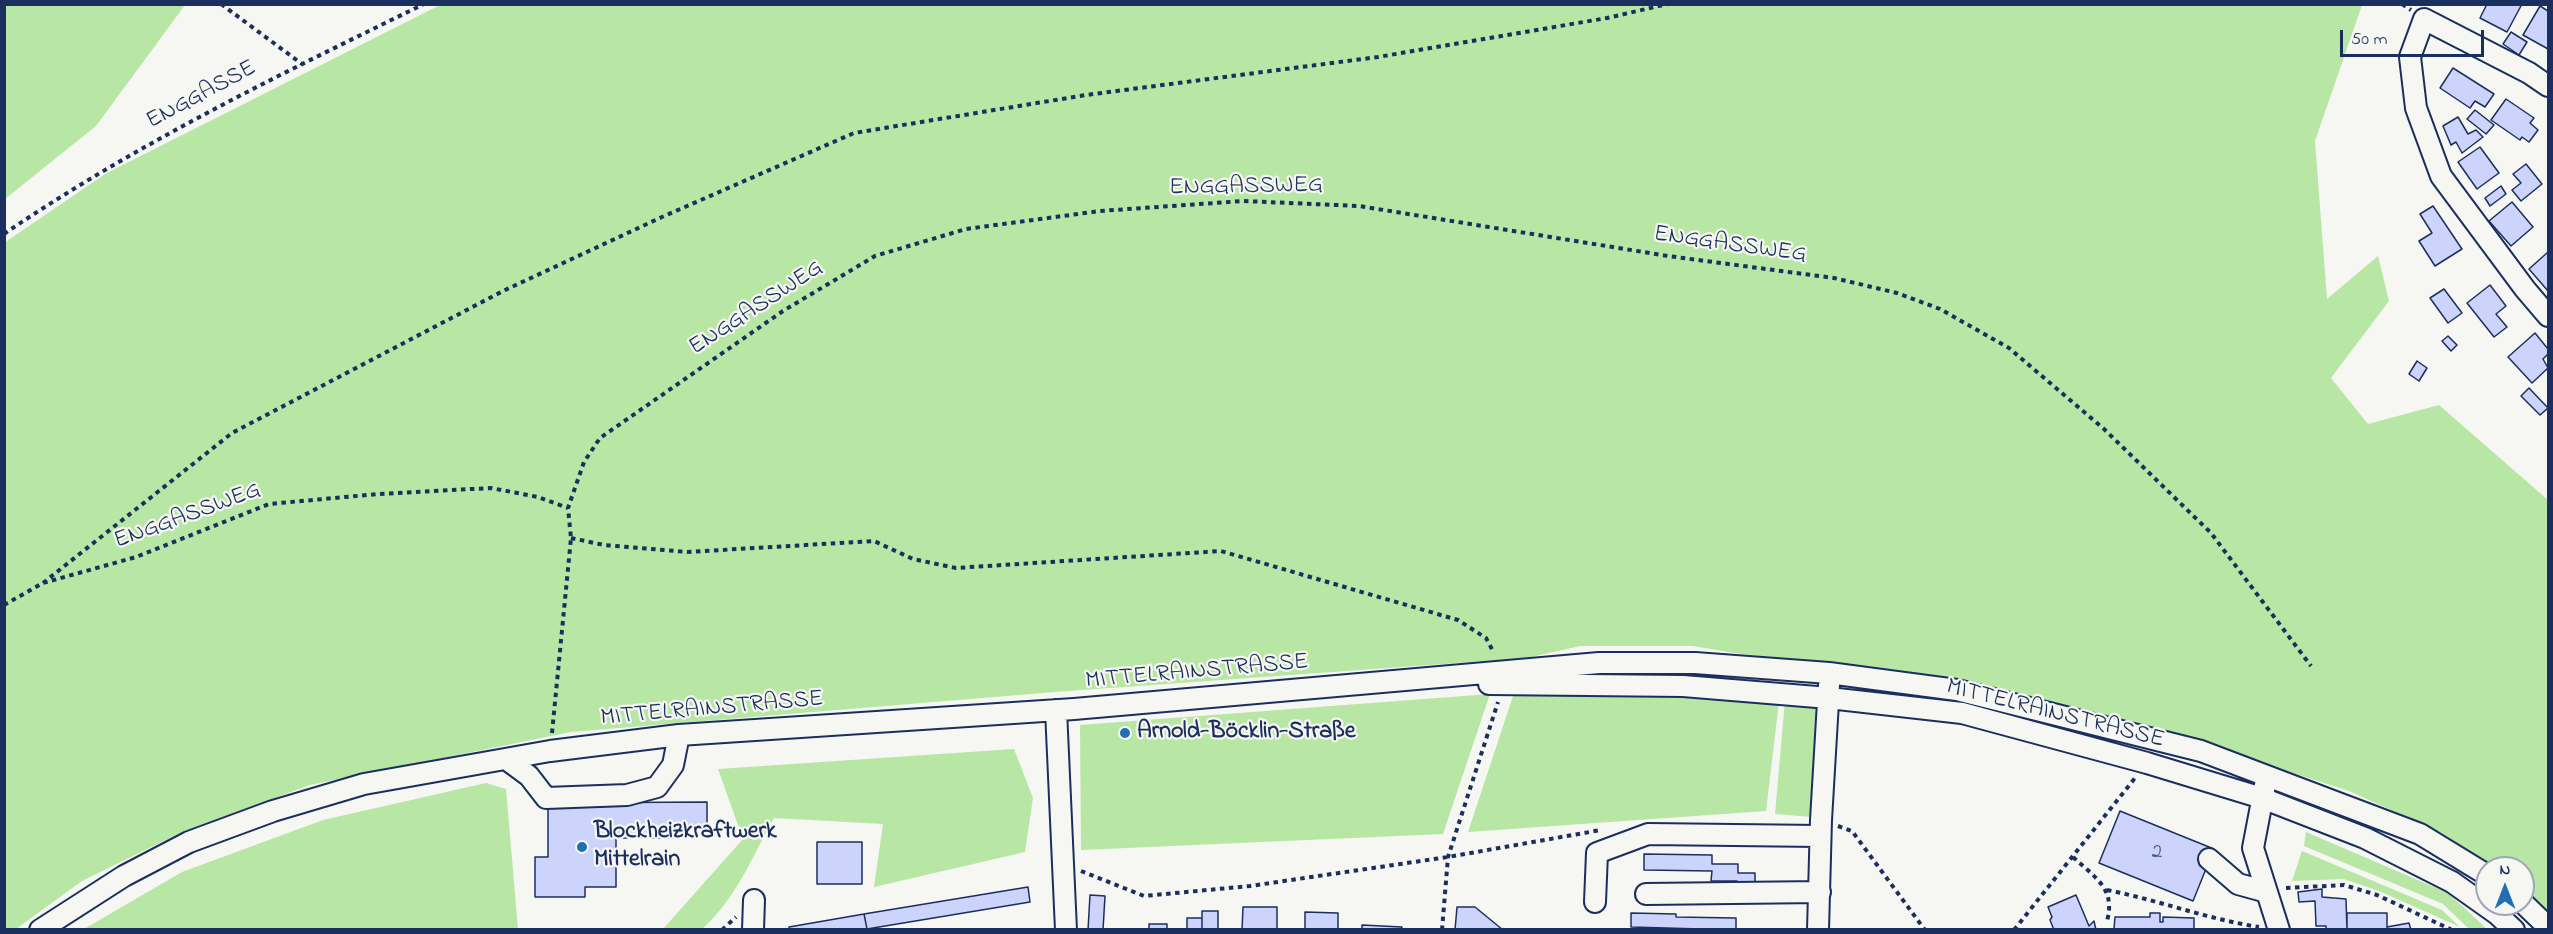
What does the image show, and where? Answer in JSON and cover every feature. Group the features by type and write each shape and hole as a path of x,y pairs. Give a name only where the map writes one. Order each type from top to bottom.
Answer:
{"street":[{"path":"2548,87 2529,73 2424,19 2410,57 2416,108 2441,176 2525,289 2548,316"},
{"name":"MITTELRAINSTRASSE","path":"1504,678 1599,663 1695,663 1829,673 1957,690 2201,751 2420,834 2475,868"},
{"path":"1818,930 1829,673"},
{"name":"MITTELRAINSTRASSE","path":"40,930 54,924 124,876 189,842 273,811 364,784 550,751 679,735 1056,710 1402,682 1504,678 1683,686 1829,698 1962,713 2147,763 2262,798 2365,838 2452,882 2497,914 2514,930"},
{"path":"1056,710 1066,930"},
{"path":"506,759 528,776 546,798 627,795 657,787 673,765 679,735"},
{"path":"2267,777 2253,848 2278,928"},
{"path":"1594,902 1597,853 1648,834 1821,828"},
{"path":"2209,859 2238,884 2267,892"},
{"path":"1646,894 1820,892"},
{"path":"753,930 754,900"},
{"path":"2535,915 2548,927"}],"path":[{"path":"220,4 302,63"},
{"name":"ENGGASSE","path":"4,234 63,194 122,159 302,63 424,4"},
{"path":"43,584 232,433 503,291 662,217 854,133 1086,95 1378,57 1607,18 1668,4"},
{"name":"ENGGASSWEG","path":"550,751 571,538 568,508 584,462 600,438 783,311 875,256 966,229 1101,211 1244,201 1359,206 1668,256 1834,278 1897,293 1940,309 2009,348 2104,429 2211,533 2311,666"},
{"name":"ENGGASSWEG","path":"4,605 43,584 136,557 269,504 378,494 491,488 538,497 568,508"},
{"path":"571,538 604,545 687,552 874,541 913,559 956,568 1221,551 1458,620 1486,638 1504,678 1448,856 1442,930"},
{"path":"2014,930 2147,763"},
{"path":"1076,869 1144,896 1250,886 1448,856 1609,828"},
{"path":"1821,828 1852,831 1925,930"},
{"path":"2073,857 2107,890 2166,903 2187,912 2258,927 2278,928"},
{"path":"2267,892 2297,886 2344,885 2377,895 2452,930"},
{"path":"2107,890 2111,906 2107,921"}],"green space":[{"path":"5,4 185,5 96,126 5,199"},
{"path":"440,5 2362,5 2315,141 2327,299 2378,256 2389,301 2331,378 2368,424 2439,405 2548,500 2548,913 2535,902 2535,856 2476,856 2442,833 2349,791 2128,720 1973,684 1833,664 1741,654 1693,646 1580,646 1527,658 1055,692 571,732 310,785 184,831 82,881 16,929 5,929 4,243 105,174"},
{"path":"1514,693 1701,693 1779,702 1766,811 1468,832"},
{"path":"1490,694 1443,834 1081,850 1080,725"},
{"path":"1785,700 1822,705 1812,817 1775,814"},
{"path":"1014,749 1033,798 1025,852 874,887 883,824 774,818 734,891 702,929 663,929 743,839 718,769"},
{"path":"486,783 506,789 518,929 84,929 182,872 323,820"},
{"path":"2306,832 2448,893 2487,929 2469,929 2443,904 2304,846"},
{"path":"2302,851 2442,910 2460,927 2379,891 2344,879 2292,881"}],"building":[{"path":"2487,4 2522,4 2507,32 2480,18"},
{"path":"2540,6 2548,11 2548,49 2523,35"},
{"path":"2511,32 2527,42 2519,55 2503,44"},
{"path":"2453,68 2494,94 2485,107 2475,101 2470,108 2440,88"},
{"path":"2506,99 2534,118 2530,123 2538,130 2529,142 2522,137 2520,140 2491,120"},
{"path":"2475,110 2494,125 2486,134 2467,119"},
{"path":"2458,117 2468,134 2476,130 2483,137 2462,153 2456,142 2451,145 2443,126"},
{"path":"2480,147 2499,173 2477,189 2458,162"},
{"path":"2526,164 2542,184 2521,201 2512,190 2521,183 2513,174"},
{"path":"2501,186 2506,194 2490,206 2485,198"},
{"path":"2512,202 2533,227 2511,246 2489,221"},
{"path":"2433,206 2462,249 2435,266 2419,241 2432,233 2420,214"},
{"path":"2548,252 2548,291 2529,269"},
{"path":"2490,285 2506,306 2496,314 2507,327 2494,337 2467,303"},
{"path":"2444,289 2462,313 2448,323 2430,298"},
{"path":"2535,333 2548,349 2548,354 2543,359 2548,368 2532,383 2508,357"},
{"path":"2448,336 2457,345 2451,351 2442,341"},
{"path":"2417,361 2427,368 2419,381 2409,374"},
{"path":"2529,388 2548,408 2540,415 2521,396"},
{"name":"Blockheizkraftwerk Mittelrain","path":"707,802 707,825 674,825 674,838 616,838 616,887 585,887 585,897 535,897 535,857 548,857 548,803"},
{"path":"2120,811 2214,849 2193,901 2099,863"},
{"path":"817,842 862,842 862,884 817,884"},
{"path":"1644,854 1712,855 1712,864 1738,864 1738,873 1755,873 1755,889 1737,889 1737,881 1711,881 1712,871 1644,870"},
{"path":"1028,887 1030,902 867,929 864,914"},
{"path":"2322,889 2322,897 2346,899 2347,930 2326,930 2326,926 2316,926 2315,901 2299,902 2298,892"},
{"path":"1090,895 1105,896 1103,930 1088,930"},
{"path":"2076,895 2089,926 2094,921 2096,930 2054,930 2048,907"},
{"path":"1243,907 1277,907 1277,930 1242,930"},
{"path":"1457,907 1475,907 1503,930 1455,930"},
{"path":"1202,911 1218,911 1218,930 1202,930"},
{"path":"1305,912 1338,913 1338,930 1305,930"},
{"path":"1631,913 1676,914 1676,917 1736,918 1736,930 1631,927"},
{"path":"2150,913 2160,913 2160,922 2163,922 2163,917 2194,918 2194,930 2107,930 2114,929 2115,917 2150,917"},
{"path":"2347,913 2387,913 2387,930 2347,930"},
{"path":"864,914 867,929 789,930 789,927"},
{"path":"1187,918 1202,918 1202,930 1187,930"},
{"path":"2409,923 2411,930 2387,930 2387,927"},
{"path":"1149,924 1167,924 1167,930 1149,930"},
{"path":"1362,925 1402,927 1401,930 1362,930"}],"place":[{"name":"Arnold-Böcklin-Straße","path":"1125,733"},
{"name":"Blockheizkraftwerk Mittelrain","path":"582,847"}]}
